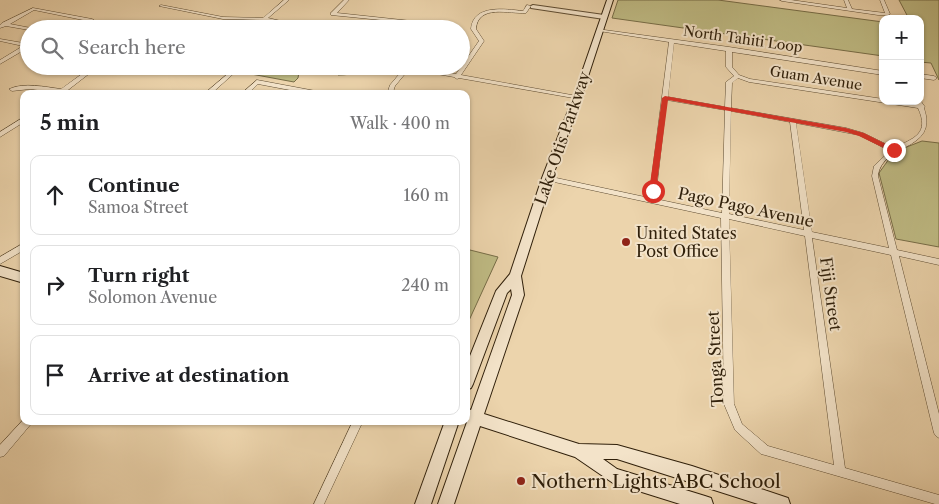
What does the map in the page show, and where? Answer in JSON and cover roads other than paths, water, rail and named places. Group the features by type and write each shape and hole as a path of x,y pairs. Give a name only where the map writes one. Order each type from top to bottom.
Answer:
{"main road":[{"name":"Lake Otis Parkway","path":"470,374 502,291 515,276 547,178 577,98 610,0"},
{"path":"0,271 20,277"},
{"name":"Lake Otis Parkway","path":"471,417 518,295 515,276"},
{"path":"471,417 579,451 618,452 782,504"},
{"path":"423,504 451,425"},
{"name":"Lake Otis Parkway","path":"446,504 469,425"},
{"path":"579,451 613,475 705,504"}],"street":[{"path":"171,0 161,6 222,18 269,20"},
{"path":"264,19 287,0"},
{"path":"347,0 333,14 365,19 400,20"},
{"path":"782,0 888,14 882,0"},
{"path":"846,0 850,10"},
{"path":"470,58 482,41 473,31 472,26 480,14 489,11 524,12 531,6 604,17"},
{"path":"2,25 33,9 92,20"},
{"path":"2,25 20,28"},
{"name":"North Tahiti Loop","path":"599,30 879,72"},
{"path":"0,40 20,44"},
{"path":"646,200 653,191 672,41"},
{"path":"729,49 728,67 737,76"},
{"path":"0,62 20,51"},
{"path":"65,90 85,75"},
{"path":"212,90 229,75"},
{"path":"393,90 398,87 404,75"},
{"path":"447,75 577,98"},
{"name":"Guam Avenue","path":"737,76 749,80 879,98"},
{"name":"Tonga Street","path":"737,76 729,82 730,109 725,216 729,404 738,427 765,450 939,500"},
{"path":"924,77 934,78"},
{"path":"248,90 257,82 300,90"},
{"path":"12,89 30,87 49,90"},
{"path":"665,98 861,134 894,150"},
{"path":"920,105 926,125 925,133 916,141 894,150 876,168 875,176 939,433"},
{"name":"Fiji Street","path":"793,120 840,471"},
{"path":"0,135 20,122"},
{"name":"Pago Pago Avenue","path":"547,178 939,262"},
{"path":"0,261 20,248"},
{"path":"0,452 24,425"},
{"path":"319,504 356,425"}],"place":[{"name":"United States Post Office","path":"626,242"},
{"name":"Nothern Lights ABC School","path":"521,481"}]}
